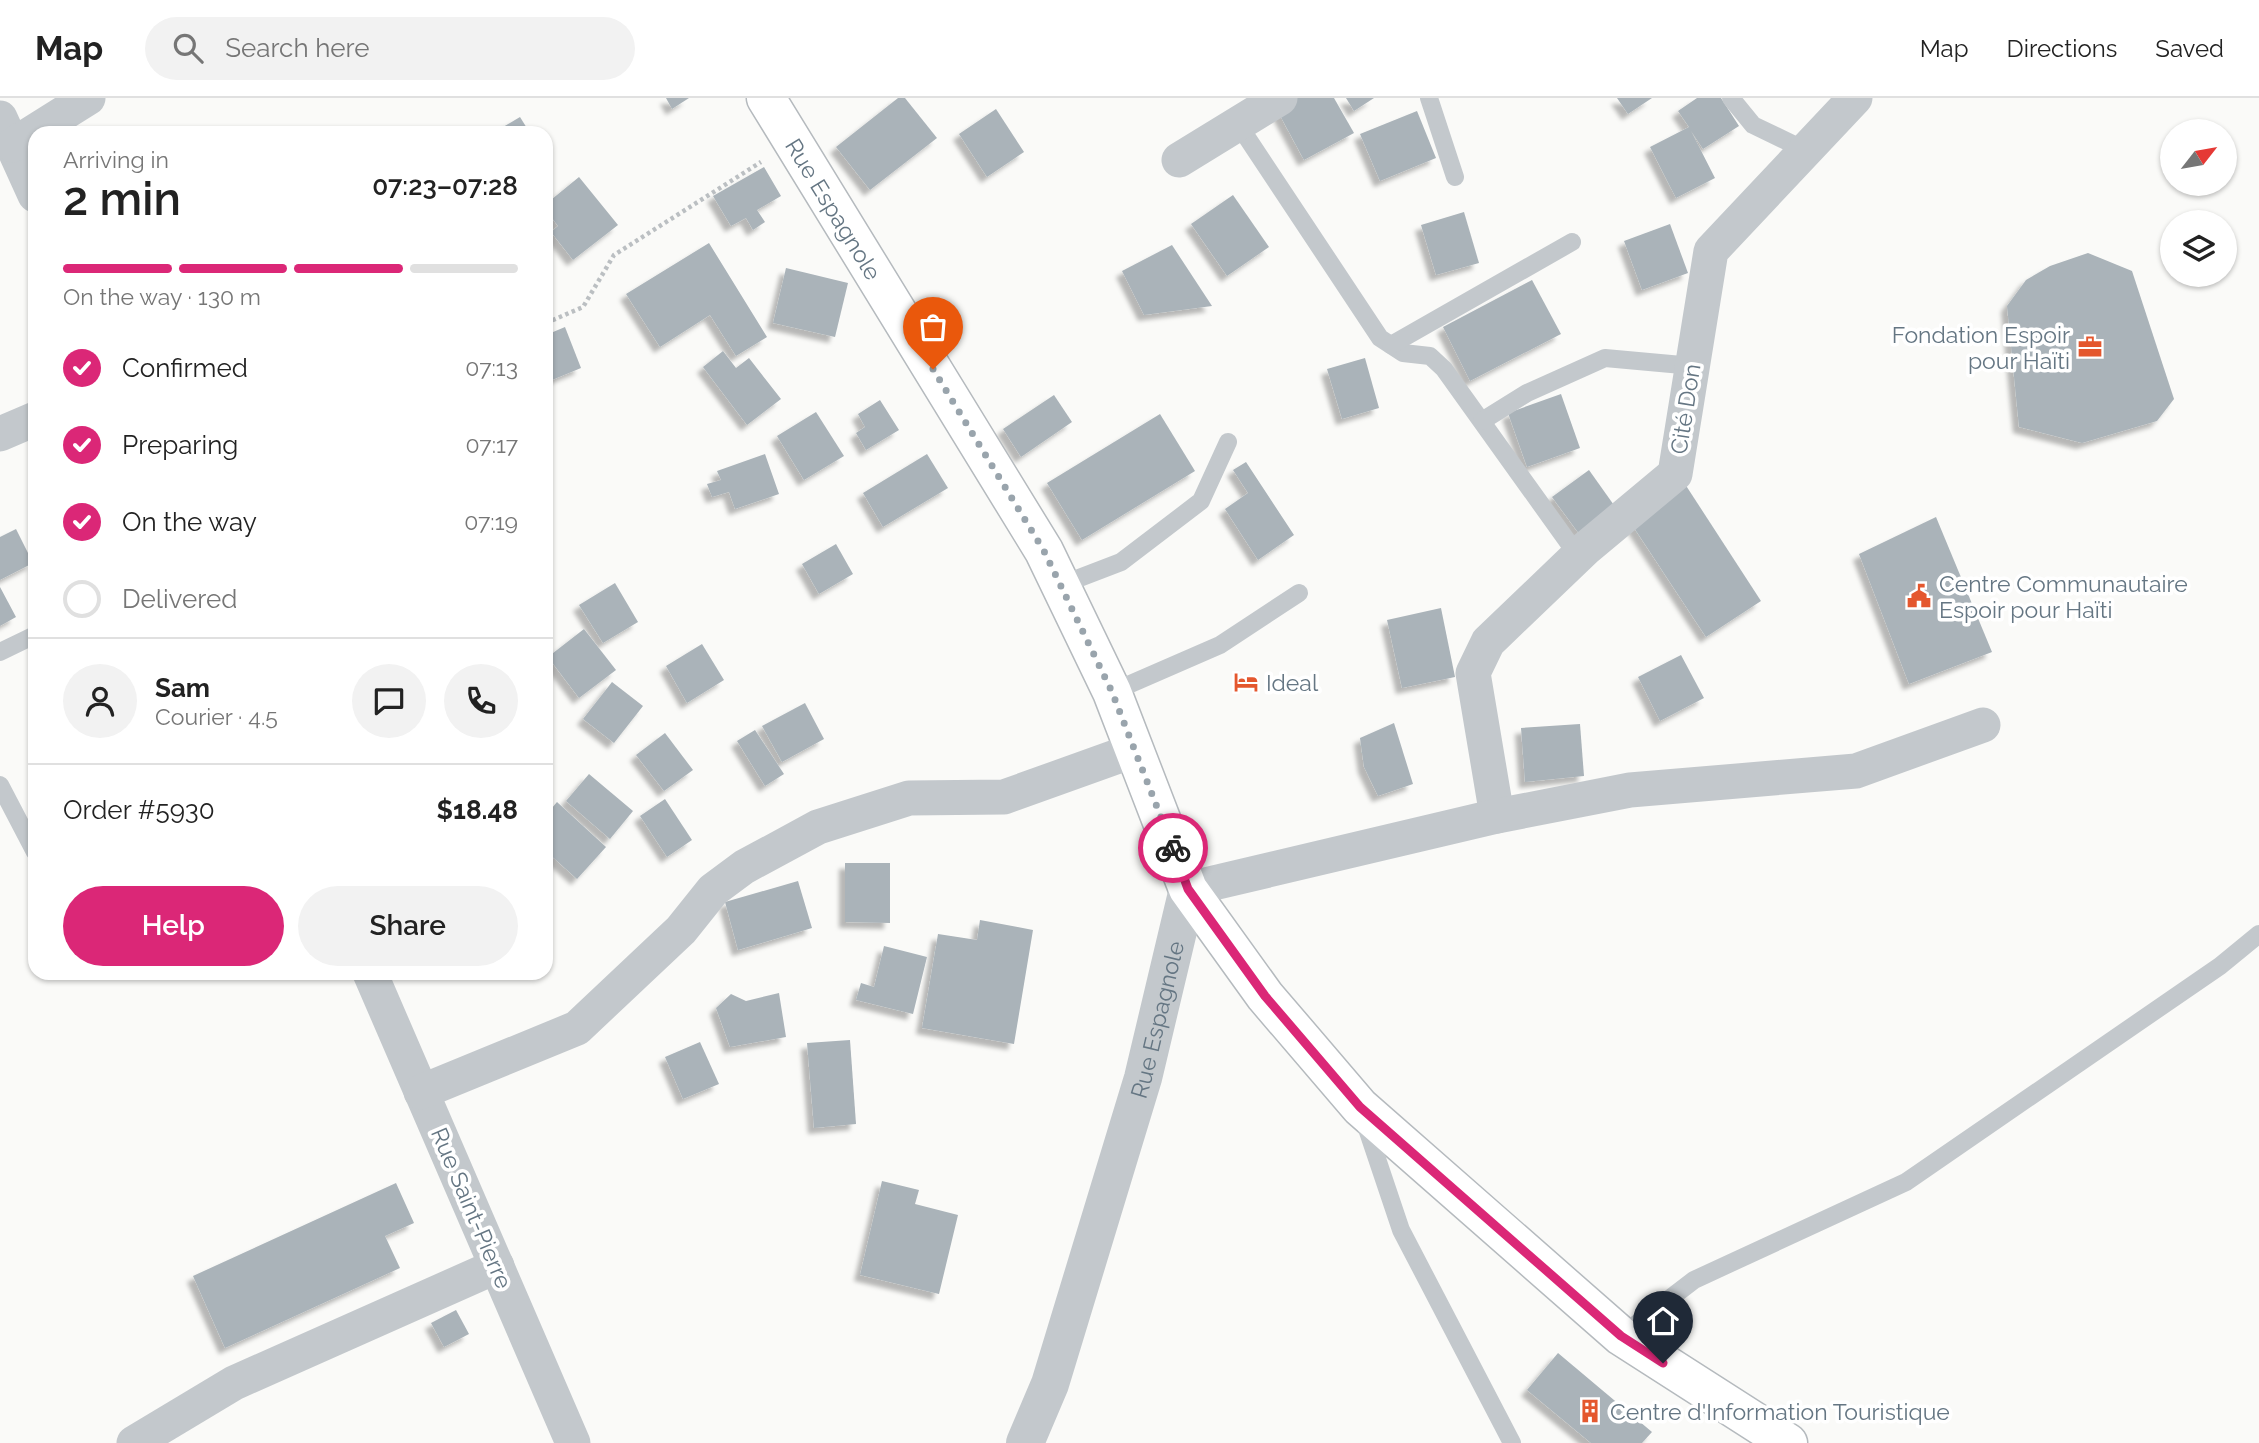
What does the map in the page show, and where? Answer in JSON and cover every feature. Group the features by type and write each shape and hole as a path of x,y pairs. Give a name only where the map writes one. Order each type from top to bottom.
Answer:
{"main road":[{"name":"Rue Espagnole","path":"766,98 1044,551 1112,692 1188,889"},
{"path":"1188,889 1265,996 1360,1107 1621,1336 1788,1443"}],"street":[{"path":"28,179 7,132 88,98"},
{"path":"1179,160 1280,98"},
{"name":"Cité Don","path":"1497,816 1473,673 1488,642 1578,556 1675,474 1711,251 1855,98"},
{"path":"0,434 28,422"},
{"path":"1188,889 1497,816 1630,790 1856,771 1983,725"},
{"path":"421,1092 577,1028 681,930 713,890 744,867 818,827 909,798 1003,797 1135,750"},
{"name":"Rue Espagnole","path":"1025,1443 1050,1384 1143,1078 1188,889"},
{"name":"Rue Saint-Pierre","path":"373,980 573,1443"},
{"path":"134,1443 234,1383 497,1266"}],"lane":[{"path":"1429,98 1455,177"},
{"path":"1731,98 1753,125 1805,150"},
{"path":"1238,124 1380,338 1403,353 1430,356 1444,369 1578,556"},
{"path":"1391,345 1572,242"},
{"path":"1482,421 1527,393 1605,358 1693,366"},
{"path":"1061,584 1121,562 1201,501 1228,442"},
{"path":"1112,692 1220,645 1299,593"},
{"path":"0,652 28,638"},
{"path":"0,785 28,839"},
{"path":"1621,1336 1694,1280 1906,1182 2220,966 2259,934"},
{"path":"1360,1107 1401,1230 1511,1443"}],"path":[{"path":"553,320 583,307 614,255 793,142"}],"building":[{"path":"666,98 689,98 672,109"},
{"path":"898,98 905,98 937,138 870,190 836,147"},
{"path":"1295,98 1334,98 1354,133 1304,160 1276,108"},
{"path":"1346,98 1374,98 1354,111"},
{"path":"1617,98 1652,98 1628,114"},
{"path":"1697,98 1721,98 1739,126 1703,149 1691,131 1715,178 1676,198 1650,147 1689,127 1678,111"},
{"path":"996,109 1024,152 987,177 959,134"},
{"path":"1417,111 1436,158 1380,181 1360,134"},
{"path":"520,117 526,126 505,126"},
{"path":"764,167 781,196 757,210 765,222 753,230 746,218 731,226 713,196"},
{"path":"579,177 618,225 573,260 553,235 553,230 558,226 553,219 553,198"},
{"path":"1233,195 1269,247 1227,276 1191,224"},
{"path":"1464,212 1479,263 1436,275 1421,225"},
{"path":"1670,224 1688,273 1642,290 1624,241"},
{"path":"709,243 767,337 736,356 710,315 660,347 626,294"},
{"path":"1172,245 1212,306 1144,315 1122,271"},
{"path":"2088,253 2132,271 2174,399 2157,421 2082,443 2019,427 2007,306 2026,280 2050,266"},
{"path":"786,268 848,283 835,337 773,323"},
{"path":"1532,280 1561,334 1470,381 1443,327"},
{"path":"565,327 581,368 553,380 553,332"},
{"path":"723,351 736,368 749,358 781,399 747,425 703,367"},
{"path":"1365,358 1379,408 1342,419 1327,369"},
{"path":"1561,394 1580,448 1527,467 1508,413"},
{"path":"1054,395 1072,422 1021,457 1003,429"},
{"path":"880,400 899,430 866,450 856,433 865,427 858,414"},
{"path":"816,412 844,456 804,480 777,436"},
{"path":"1160,414 1195,471 1082,540 1047,483"},
{"path":"765,454 779,494 735,509 729,492 712,497 707,484 721,480 717,471"},
{"path":"927,454 948,488 883,527 863,493"},
{"path":"1246,462 1294,535 1258,560 1225,509 1248,493 1233,470"},
{"path":"1589,470 1616,508 1580,535 1552,497"},
{"path":"1683,481 1761,601 1706,637 1627,517"},
{"path":"1936,517 1992,652 1909,684 1859,554"},
{"path":"16,529 28,553 28,566 0,580 0,537"},
{"path":"836,544 853,574 819,594 802,564"},
{"path":"615,583 638,622 603,643 579,605"},
{"path":"0,587 16,617 0,626"},
{"path":"1441,608 1455,677 1402,688 1387,620"},
{"path":"584,629 616,670 579,698 553,664 553,653"},
{"path":"702,644 724,680 687,703 666,666"},
{"path":"1681,655 1704,698 1660,721 1638,677"},
{"path":"612,682 643,706 614,743 583,719"},
{"path":"805,703 824,739 782,762 762,726"},
{"path":"1394,723 1413,784 1378,796 1364,767 1360,738"},
{"path":"1580,724 1584,776 1525,782 1521,728"},
{"path":"755,730 784,774 765,786 737,741"},
{"path":"665,733 693,770 664,791 636,755"},
{"path":"589,774 633,811 610,839 566,801"},
{"path":"665,799 692,840 667,857 640,816"},
{"path":"557,802 606,847 577,879 553,857 553,807"},
{"path":"845,863 890,863 890,923 845,922"},
{"path":"798,881 812,928 738,950 725,902"},
{"path":"980,920 1033,930 1014,1044 922,1028 938,934 977,940"},
{"path":"884,946 927,957 913,1014 856,1000 861,983 874,987"},
{"path":"779,993 786,1037 730,1047 716,1008 731,994 746,1001"},
{"path":"850,1040 856,1124 814,1128 807,1043"},
{"path":"700,1042 719,1084 683,1099 665,1057"},
{"path":"882,1181 919,1190 915,1204 958,1215 939,1294 860,1275"},
{"path":"396,1183 414,1223 385,1236 400,1268 225,1348 193,1276"},
{"path":"456,1310 469,1334 444,1347 431,1323"},
{"name":"Centre d'Information Touristique","path":"1558,1353 1652,1432 1642,1443 1591,1443 1527,1390"}],"way so far":[{"path":"933,369 1044,551 1112,692 1173,848"}],"place":[{"name":"Fondation Espoir pour Haïti","path":"2090,347"},
{"name":"Centre Communautaire Espoir pour Haïti","path":"1919,596"},
{"name":"Ideal","path":"1246,682"},
{"name":"Centre d'Information Touristique","path":"1590,1411"}],"route":[{"path":"1173,848 1188,889 1265,996 1360,1107 1621,1336 1663,1363"}]}
